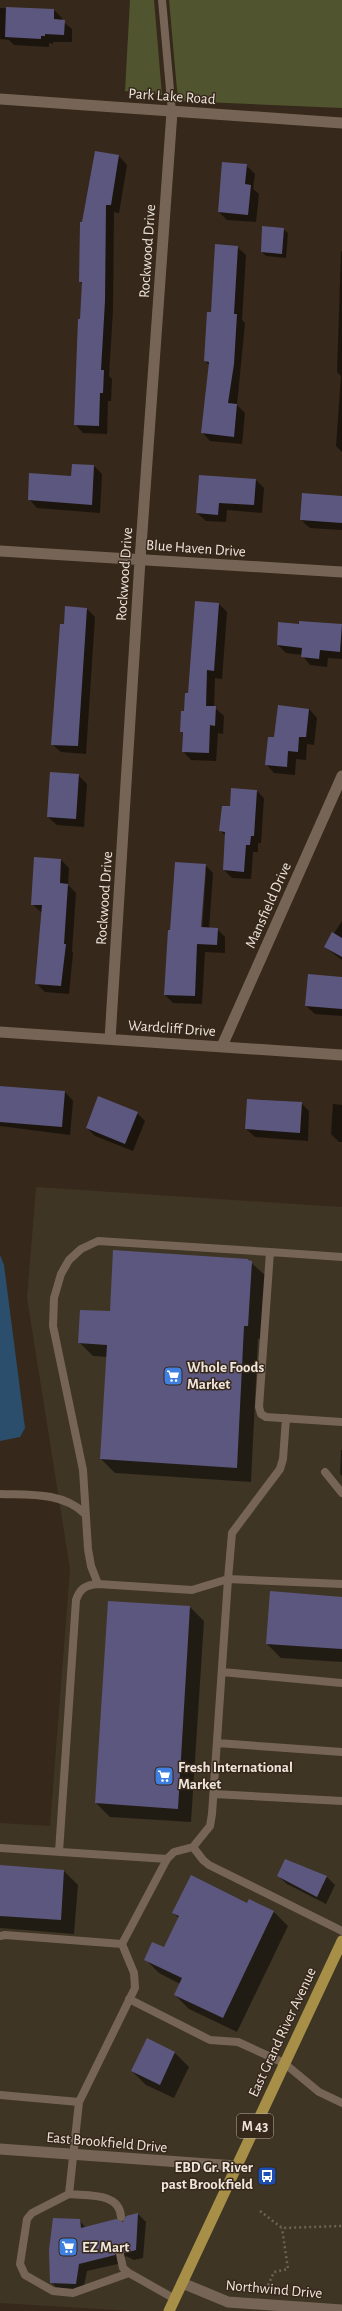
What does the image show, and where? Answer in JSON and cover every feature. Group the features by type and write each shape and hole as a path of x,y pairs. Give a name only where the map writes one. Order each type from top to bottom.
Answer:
{"main road":[{"name":"East Grand River Avenue","path":"169,2311 342,1941"}],"street":[{"name":"Park Lake Road","path":"0,100 342,123"},
{"name":"Rockwood Drive","path":"110,1039 140,560 172,112"},
{"name":"Blue Haven Drive","path":"0,551 342,572"},
{"name":"Mansfield Drive","path":"222,1046 342,776"},
{"name":"Wardcliff Drive","path":"0,1032 342,1055"},
{"name":"East Brookfield Drive","path":"0,2149 236,2166"},
{"name":"Northwind Drive","path":"182,2282 228,2302 342,2310"}],"lane":[{"path":"162,0 172,112"},
{"path":"98,1584 91,1566 88,1549 84,1513 83,1470 53,1326 54,1298 61,1274 69,1260 81,1249 98,1241 342,1257"},
{"path":"270,1252 259,1407 261,1414 266,1417 342,1422"},
{"path":"69,2194 79,2102 129,1999 136,1980 122,1944 167,1859 174,1852 193,1847 210,1826 214,1794 232,1533 280,1469 283,1459 286,1418"},
{"path":"325,1472 342,1493"},
{"path":"0,1494 59,1498 74,1504 84,1513"},
{"path":"59,1852 76,1600 78,1592 83,1587 98,1584 192,1590 228,1579 342,1584"},
{"path":"222,1672 342,1683"},
{"path":"217,1743 342,1752"},
{"path":"214,1794 342,1801"},
{"path":"193,1847 209,1865 342,1931"},
{"path":"0,1848 167,1859"},
{"path":"0,1936 4,1935 122,1944"},
{"path":"129,1999 210,2040 238,2042 284,2063 319,2092 342,2103"},
{"path":"0,2095 79,2102"},
{"path":"121,2217 119,2206 112,2200 69,2194 32,2213 27,2219 20,2264 25,2275 53,2291 73,2293 129,2273"},
{"path":"120,2254 123,2268 129,2273 175,2299"}],"path":[{"path":"260,2211 282,2228 342,2226"},
{"path":"265,2292 274,2272 288,2269 282,2228"}],"shaded area":[{"path":"36,1187 342,1207 342,2311 130,2311 0,2303 0,1823 50,1826 70,1569 27,1298"}],"green space":[{"path":"130,0 154,0 162,95 125,91"},
{"path":"169,0 342,0 342,108 178,101"}],"water":[{"path":"0,1255 4,1265 25,1428 20,1437 0,1441"}],"building":[{"path":"6,7 54,9 54,19 65,20 64,35 45,34 45,36 41,36 41,39 5,37"},
{"path":"95,151 119,155 111,205 106,205 105,301 101,370 104,370 103,393 100,393 99,426 74,425 78,319 80,319 82,282 79,282 80,222 82,222"},
{"path":"222,162 247,164 245,184 251,185 248,215 218,212"},
{"path":"262,226 284,228 282,254 261,252"},
{"path":"215,244 238,246 234,314 237,314 234,364 228,403 237,404 234,437 201,433 209,362 204,361 207,312 211,312"},
{"path":"72,464 94,465 92,505 28,500 29,473 71,476"},
{"path":"199,475 256,479 254,505 219,503 218,515 196,513"},
{"path":"302,493 342,496 342,523 300,520"},
{"path":"195,601 219,603 214,671 207,670 206,706 216,706 215,726 210,725 209,753 182,752 183,732 180,732 181,711 184,711 185,693 188,693"},
{"path":"65,606 87,608 78,746 51,745 60,624 64,624"},
{"path":"299,621 342,624 340,652 320,650 319,659 301,657 302,648 277,645 278,622 299,624"},
{"path":"278,705 309,709 306,737 299,737 298,752 288,751 287,767 265,765 268,737 274,737"},
{"path":"50,772 79,774 76,819 47,817"},
{"path":"231,788 257,790 254,836 251,836 250,845 246,845 244,872 223,870 225,832 219,831 222,806 230,806"},
{"path":"34,857 61,859 60,883 68,884 64,944 66,944 61,986 35,984 42,905 31,905"},
{"path":"175,862 206,864 201,927 218,928 217,945 197,944 195,996 164,995 168,930 170,930"},
{"path":"332,932 342,938 342,957 324,947"},
{"path":"308,974 342,977 342,1009 305,1006"},
{"path":"0,1086 65,1091 62,1127 0,1122"},
{"path":"98,1096 138,1112 125,1144 86,1128"},
{"path":"247,1099 302,1102 300,1133 245,1129"},
{"name":"Whole Foods Market","path":"113,1250 248,1259 252,1261 248,1326 244,1326 237,1468 100,1459 107,1345 78,1343 80,1310 110,1311"},
{"path":"270,1591 342,1597 342,1649 266,1644"},
{"path":"108,1601 190,1606 178,1809 95,1803"},
{"path":"285,1859 327,1876 317,1897 277,1876"},
{"path":"0,1865 64,1870 61,1920 0,1916"},
{"path":"191,1875 247,1903 249,1899 274,1911 223,2018 174,1995 182,1978 144,1960 152,1942 164,1947 179,1916 172,1913"},
{"path":"147,2038 175,2052 160,2085 131,2071"},
{"path":"138,2213 136,2250 125,2253 118,2249 115,2255 79,2264 76,2284 50,2283 49,2250 53,2218 80,2219 81,2228 116,2219 123,2222 126,2216"}],"place":[{"name":"Whole Foods Market","path":"173,1376"},
{"name":"Fresh International Market","path":"164,1776"},
{"name":"EBD Gr. River past Brookfield","path":"267,2176"},
{"name":"EZ Mart","path":"68,2247"}]}
